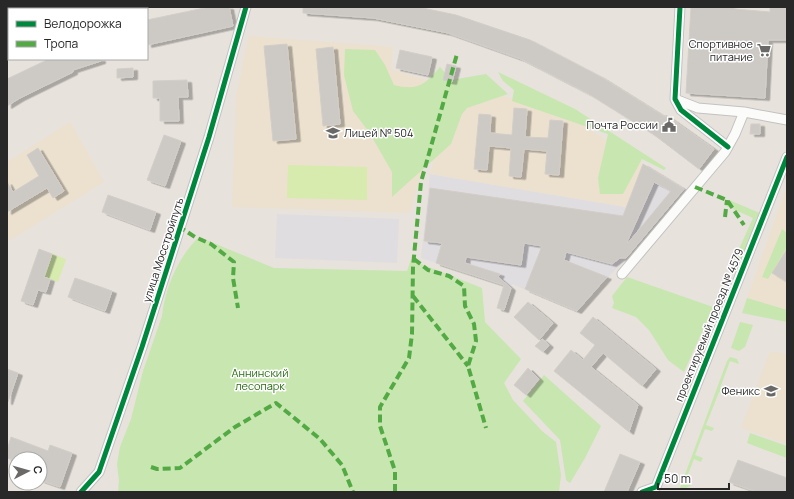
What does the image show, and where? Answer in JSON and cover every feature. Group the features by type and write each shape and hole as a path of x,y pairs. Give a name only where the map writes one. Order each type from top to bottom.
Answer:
{"street":[{"name":"улица Мосстройпуть","path":"81,492 99,472 142,347 209,137 246,7"},
{"path":"680,7 679,104 728,147"},
{"path":"679,104 698,108 744,112 787,120"},
{"path":"622,274 728,147 744,112"},
{"name":"проектируемый проезд № 4579","path":"642,492 656,487 787,157"}],"shaded area":[{"name":"Лицей № 504","path":"249,36 393,47 391,69 446,86 410,213 232,207 236,96"},
{"path":"452,86 502,96 563,112 643,164 626,207 430,174"},
{"path":"70,122 104,182 7,242 7,162"},
{"path":"643,164 684,189 626,258 577,311 512,284 504,310 497,308 504,285 421,258 430,174 626,207"},
{"path":"787,186 787,310 747,298"},
{"path":"277,214 399,219 397,263 275,258"},
{"name":"Феникс","path":"770,351 787,354 787,444 741,428"}],"green space":[{"path":"345,49 375,50 385,65 394,85 402,87 415,87 430,78 440,67 451,80 486,74 508,94 467,108 462,114 451,144 392,197 392,172 369,132 353,111 344,75"},
{"path":"498,72 575,109 666,168 664,170 642,159 623,194 600,194 598,178 608,134 512,101 514,90 503,81"},
{"path":"288,165 367,167 367,200 287,198"},
{"path":"729,200 762,214 737,272 730,269 753,218 724,205"},
{"path":"782,229 787,233 787,247 768,279 762,277"},
{"name":"Аннинский лесопарк","path":"199,237 274,268 407,271 411,260 482,288 485,322 521,359 504,383 513,400 542,431 556,442 561,475 559,492 118,492 119,481 117,464 120,447 131,419 143,371 162,316 169,284 179,263"},
{"path":"52,254 66,259 58,282 44,277"},
{"path":"627,277 713,307 684,372 668,360 649,330 636,317 612,308 614,303 612,296"},
{"path":"747,298 787,310 787,322 742,313"},
{"path":"740,322 753,325 745,347 739,351 731,348"},
{"path":"730,357 737,359 739,364 730,361 720,388 728,391 727,395 719,392 706,425 714,428 712,431 705,429 695,455 703,458 701,462 694,459 685,482 692,485 684,489 680,488 727,361"},
{"path":"544,375 601,426 585,458 570,483 566,480 560,440 523,401"},
{"path":"750,433 787,446 787,458 747,443"}],"building":[{"path":"209,7 229,7 233,26 148,45 148,20"},
{"path":"303,7 418,7 456,15 530,40 601,77 665,117 666,115 714,149 699,169 653,134 589,94 521,59 448,33 373,18 303,13"},
{"path":"691,7 732,7 735,9 770,12 770,7 787,7 786,40 768,40 765,98 686,93"},
{"path":"287,44 296,139 273,141 264,46"},
{"path":"333,47 340,124 323,126 316,49"},
{"path":"400,50 432,57 428,75 396,68"},
{"path":"47,60 101,60 73,70 73,72 7,106 7,79"},
{"path":"447,64 456,66 452,82 443,80"},
{"path":"133,68 133,77 117,78 117,69"},
{"path":"187,80 188,97 178,97 179,121 160,121 160,98 153,98 153,81"},
{"path":"514,108 527,109 525,137 548,138 550,120 563,121 559,175 545,174 547,151 524,149 521,177 509,176 511,148 489,146 487,170 474,169 479,114 491,115 490,133 512,135"},
{"path":"751,124 760,124 760,134 750,134"},
{"path":"164,135 181,141 165,186 147,180"},
{"path":"38,148 64,191 53,198 47,188 7,212 7,182 13,192 39,176 27,155"},
{"path":"643,164 684,189 626,258 620,258 612,264 566,252 564,260 607,277 577,311 525,289 542,246 524,243 521,265 466,257 465,263 500,274 498,277 511,288 504,310 497,308 504,285 436,263 442,243 424,241 430,188 623,216","holes":["654,182 671,191 628,243 627,242"]},
{"path":"108,195 156,212 150,230 102,212"},
{"path":"39,249 52,254 44,277 50,279 46,292 38,290 33,305 21,301"},
{"path":"787,249 787,282 772,273"},
{"path":"75,278 112,291 105,311 68,297"},
{"path":"528,302 553,323 539,340 514,317"},
{"path":"593,317 656,369 642,386 603,353 591,367 638,405 629,432 554,371 571,350 583,360 595,345 580,333"},
{"path":"542,339 549,345 543,352 535,346"},
{"path":"528,368 539,379 526,395 514,385"},
{"path":"7,369 18,373 8,402 7,402"},
{"path":"11,437 48,451 8,451 8,458 7,450"},
{"path":"50,445 72,453 60,487 48,483 48,451"},
{"path":"620,454 640,462 627,492 604,492"},
{"path":"738,460 787,478 787,492 757,492 729,482"}],"marked path":[{"path":"395,492 395,471 380,426 380,407 409,358 412,334 413,267 421,182 457,54"},
{"path":"695,187 727,200 744,225"},
{"path":"725,217 727,200"},
{"path":"178,226 195,237 211,244 234,262 233,278 238,308"},
{"path":"414,259 428,270 449,276 464,286 465,306 474,324 476,341 468,366 486,428"},
{"path":"413,296 468,366"},
{"path":"151,467 157,469 180,468 235,427 276,403 320,439 342,465 353,492"}],"cycle path":[{"path":"81,492 99,472 142,347 209,137 246,7"},
{"path":"680,7 675,99 681,110 728,147"},
{"path":"642,492 656,487 787,157"}],"place":[{"name":"Спортивное питание","path":"764,50"},
{"name":"Почта России","path":"669,125"},
{"name":"Лицей № 504","path":"333,133"},
{"name":"Феникс","path":"771,391"}]}
